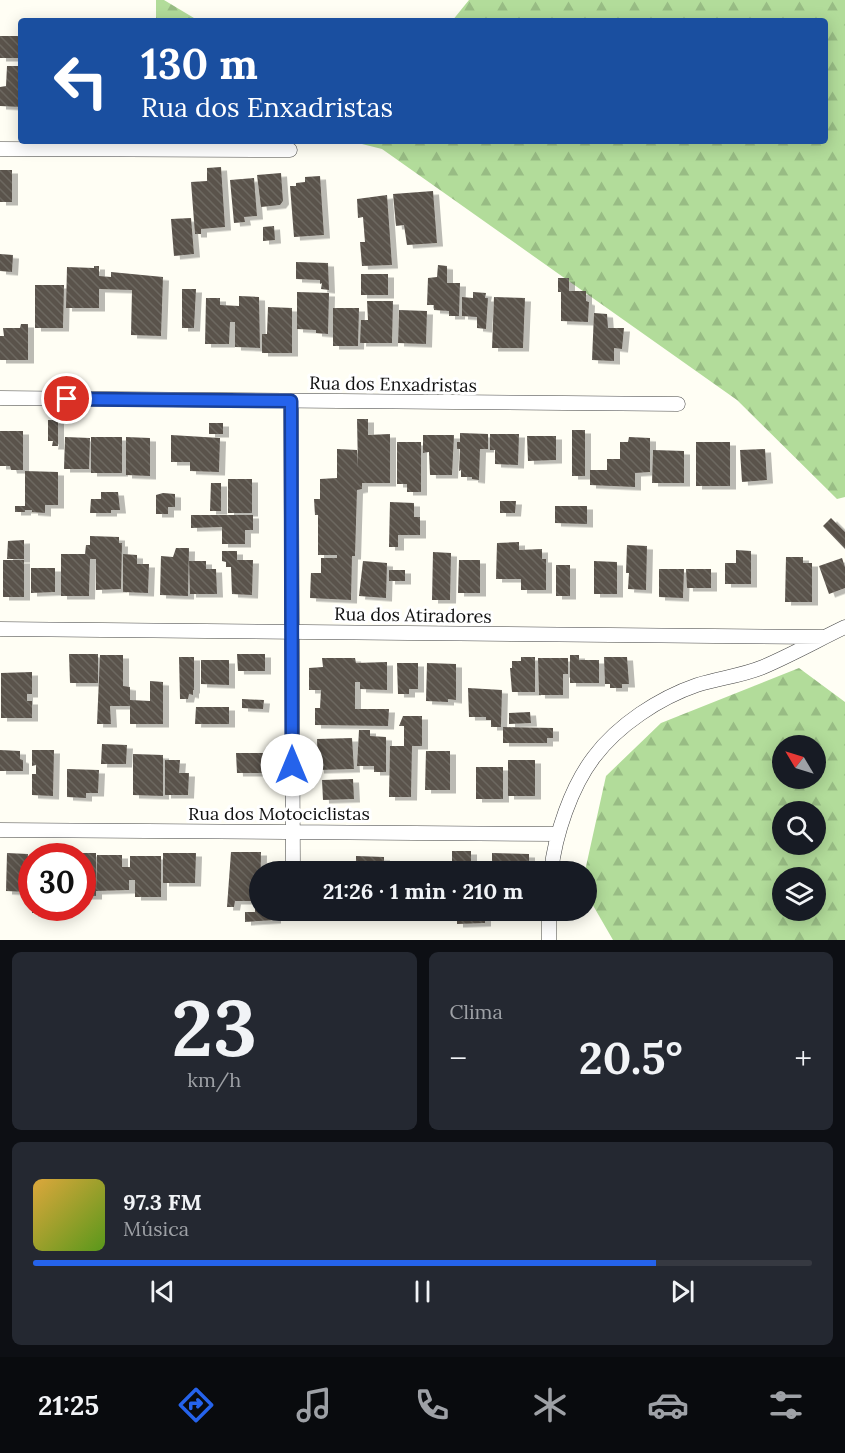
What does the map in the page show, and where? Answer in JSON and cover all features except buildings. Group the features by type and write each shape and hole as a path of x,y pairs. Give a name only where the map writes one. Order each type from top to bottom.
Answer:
{"street":[{"path":"0,148 290,150"},
{"name":"Rua dos Enxadristas","path":"0,398 678,404"},
{"path":"291,401 293,861"},
{"path":"553,861 558,834 588,766 607,742 625,726 673,694 763,667 845,627"},
{"name":"Rua dos Atiradores","path":"0,629 825,637"},
{"name":"Rua dos Motociclistas","path":"0,830 558,834"},
{"path":"549,921 549,940"}],"green space":[{"path":"156,0 164,0 194,18 156,18"},
{"path":"469,0 845,0 845,497 837,499 737,400 382,149 362,144 828,144 828,18 454,18"},
{"path":"799,668 845,702 845,940 613,940 597,912 597,861 587,861 606,776 661,723"}],"route":[{"path":"67,399 291,401 292,765"}]}
